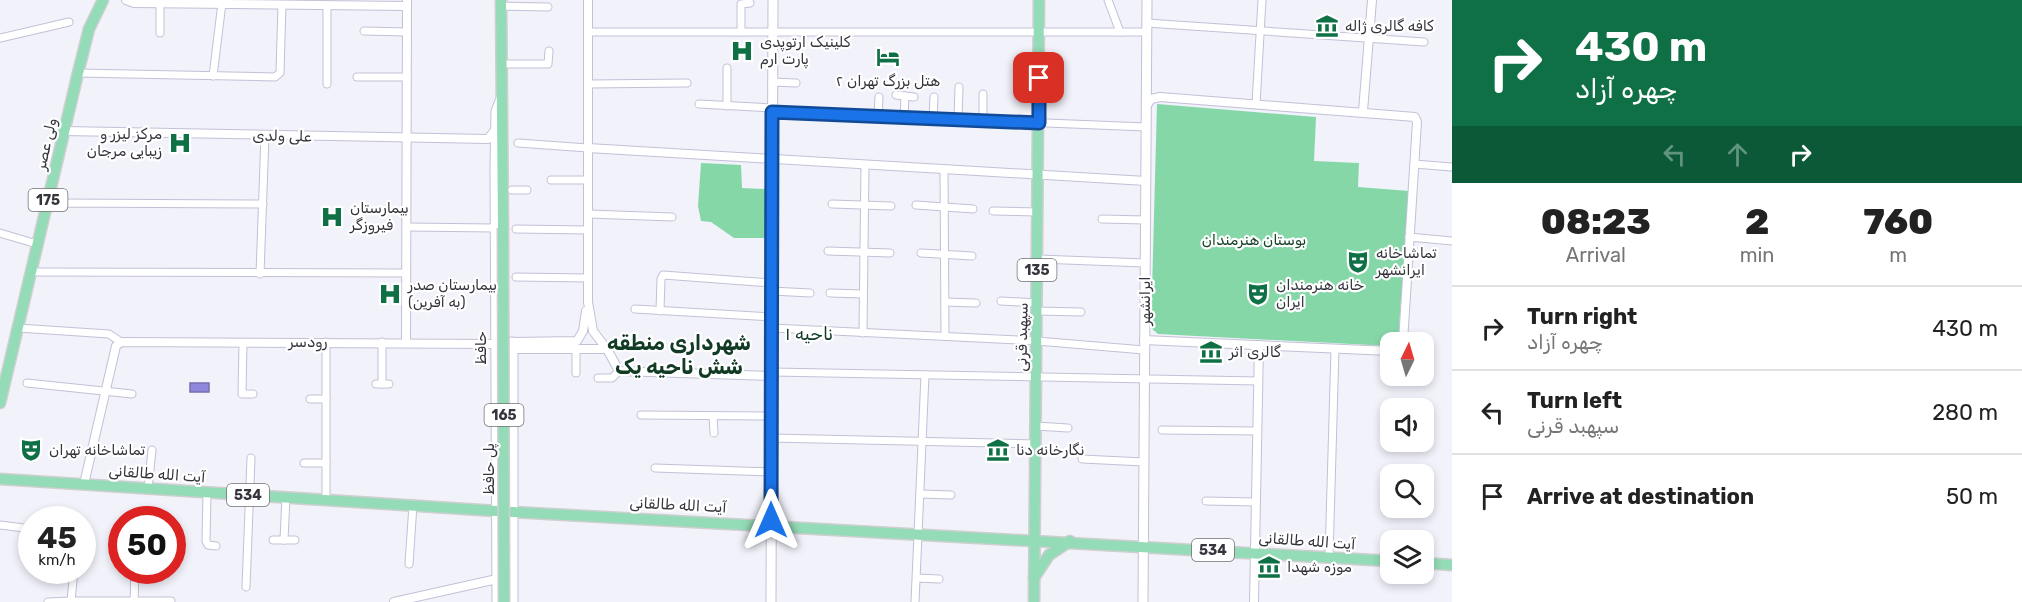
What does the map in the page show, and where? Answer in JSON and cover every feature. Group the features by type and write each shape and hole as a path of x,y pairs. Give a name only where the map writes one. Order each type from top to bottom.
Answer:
{"main road":[{"name":"ولی عصر","path":"0,403 89,29 103,0"},
{"path":"771,602 773,0"},
{"name":"سپهبد قرنی","path":"1034,602 1039,0"},
{"name":"ایرانشهر","path":"1143,602 1147,0"},
{"name":"حافظ","path":"497,602 496,344 502,95 501,3"},
{"name":"حافظ","path":"499,228 495,130 496,106 502,95"},
{"name":"پل حافظ","path":"499,228 504,602"},
{"path":"496,344 513,346 513,602"},
{"path":"496,426 504,417 510,419 514,426"},
{"path":"496,454 499,462 504,465 510,463 514,454"},
{"name":"آیت الله طالقانی","path":"0,479 496,511 1035,539 1380,560"},
{"path":"1034,578 1049,555 1070,541"},
{"path":"1434,564 1452,565"},
{"path":"497,579 513,576"}],"street":[{"path":"126,0 134,3 282,5 407,3 406,342"},
{"path":"513,346 576,341 583,331 588,302 588,0"},
{"path":"1108,0 1120,32"},
{"path":"1256,104 1262,0"},
{"path":"1363,111 1372,0"},
{"path":"160,3 160,33"},
{"path":"213,76 222,3"},
{"path":"501,3 548,7"},
{"path":"741,32 741,4 750,3"},
{"path":"78,73 275,77 280,73 282,5"},
{"path":"327,5 327,84"},
{"path":"0,38 69,22"},
{"path":"588,32 1039,33 1120,32 1147,27 1260,30 1424,42"},
{"path":"364,31 407,32"},
{"path":"502,64 548,64 549,51"},
{"path":"727,68 727,106"},
{"path":"357,77 406,77"},
{"path":"772,82 796,82"},
{"path":"588,84 687,83"},
{"path":"958,120 959,87"},
{"path":"983,94 983,121"},
{"path":"896,96 914,97"},
{"path":"904,118 905,96"},
{"path":"1146,107 1151,99 1158,96 1410,115 1417,120 1404,332"},
{"path":"878,116 879,97"},
{"path":"933,119 934,97"},
{"path":"699,104 904,118 1146,127"},
{"name":"علی ولدی","path":"64,131 488,139 495,130"},
{"path":"260,274 265,135"},
{"path":"518,143 1146,181"},
{"path":"1414,164 1452,167"},
{"path":"863,333 865,165"},
{"path":"944,169 945,336"},
{"path":"551,180 588,180"},
{"path":"512,190 527,190"},
{"path":"46,208 56,203 262,204"},
{"path":"832,204 891,206"},
{"path":"916,205 974,209"},
{"path":"993,211 1038,212"},
{"path":"589,214 672,216"},
{"path":"1102,219 1145,220"},
{"path":"406,227 499,228"},
{"path":"516,229 588,230"},
{"path":"0,233 37,244"},
{"path":"1409,237 1452,241"},
{"path":"828,251 890,253"},
{"path":"921,253 972,256"},
{"path":"1038,259 1145,263"},
{"path":"31,272 406,273"},
{"path":"660,310 661,277 772,287 810,293"},
{"path":"516,278 588,278"},
{"path":"830,293 863,294"},
{"path":"588,302 593,331 607,348 619,371"},
{"path":"945,302 976,303"},
{"path":"1001,302 1081,312"},
{"path":"635,309 772,317"},
{"path":"18,328 109,334 121,342 116,346 84,484"},
{"path":"772,328 1144,345 1258,345 1380,351"},
{"name":"رودسر","path":"121,342 496,344"},
{"path":"326,342 326,500"},
{"path":"382,342 382,384"},
{"path":"243,343 242,394 253,394"},
{"path":"1254,602 1258,345"},
{"path":"513,346 607,348"},
{"path":"576,349 576,372"},
{"path":"1329,557 1335,349"},
{"path":"598,378 612,378 619,371 1258,381"},
{"path":"915,602 920,533 925,375"},
{"path":"27,384 132,394"},
{"path":"310,399 326,399"},
{"path":"640,415 772,417"},
{"path":"713,416 714,433"},
{"path":"1036,426 1068,428"},
{"path":"1162,430 1257,431"},
{"path":"771,438 1035,444"},
{"path":"148,488 152,450"},
{"path":"246,587 250,578 251,458"},
{"path":"1082,459 1144,462"},
{"path":"304,463 326,464"},
{"path":"655,468 771,471"},
{"path":"207,492 206,541 208,545 216,546"},
{"path":"921,494 951,495"},
{"path":"284,540 286,497"},
{"path":"1206,501 1256,502"},
{"path":"409,564 413,505"},
{"path":"0,525 18,527"},
{"path":"273,540 295,540"},
{"path":"917,578 939,579"},
{"path":"394,602 497,579"},
{"path":"71,601 73,584"},
{"path":"134,601 135,584"},
{"path":"48,602 171,601"}],"green space":[{"name":"بوستان هنرمندان","path":"1157,104 1316,117 1314,161 1359,163 1358,187 1409,191 1399,332 1380,332 1380,345 1158,334 1151,328"},
{"path":"701,163 741,165 742,188 765,189 766,238 734,238 711,222 701,221 698,206"}],"shaded area":[{"path":"190,383 209,383 209,392 190,392"}],"place":[{"name":"کافه گالری ژاله","path":"1327,26"},
{"name":"کلینیک ارتوپدی پارت ارم","path":"742,51"},
{"name":"هتل بزرگ تهران ۲","path":"888,57"},
{"name":"مرکز لیزر و زیبایی مرجان","path":"180,143"},
{"name":"بیمارستان فیروزگر","path":"332,217"},
{"name":"تماشاخانه ایرانشهر","path":"1358,262"},
{"name":"بیمارستان صدر (به آفرین)","path":"390,294"},
{"name":"خانه هنرمندان ایران","path":"1258,294"},
{"name":"گالری اثر","path":"1211,352"},
{"name":"تماشاخانه تهران","path":"31,450"},
{"name":"نگارخانه دنا","path":"998,450"},
{"name":"موزه شهدا","path":"1269,567"}],"district":[{"name":"ناحیه ۱","path":"809,334"},
{"name":"شهرداری منطقه شش ناحیه یک","path":"679,354"}],"route":[{"path":"771,520 772,112 1039,123 1039,78"}]}
